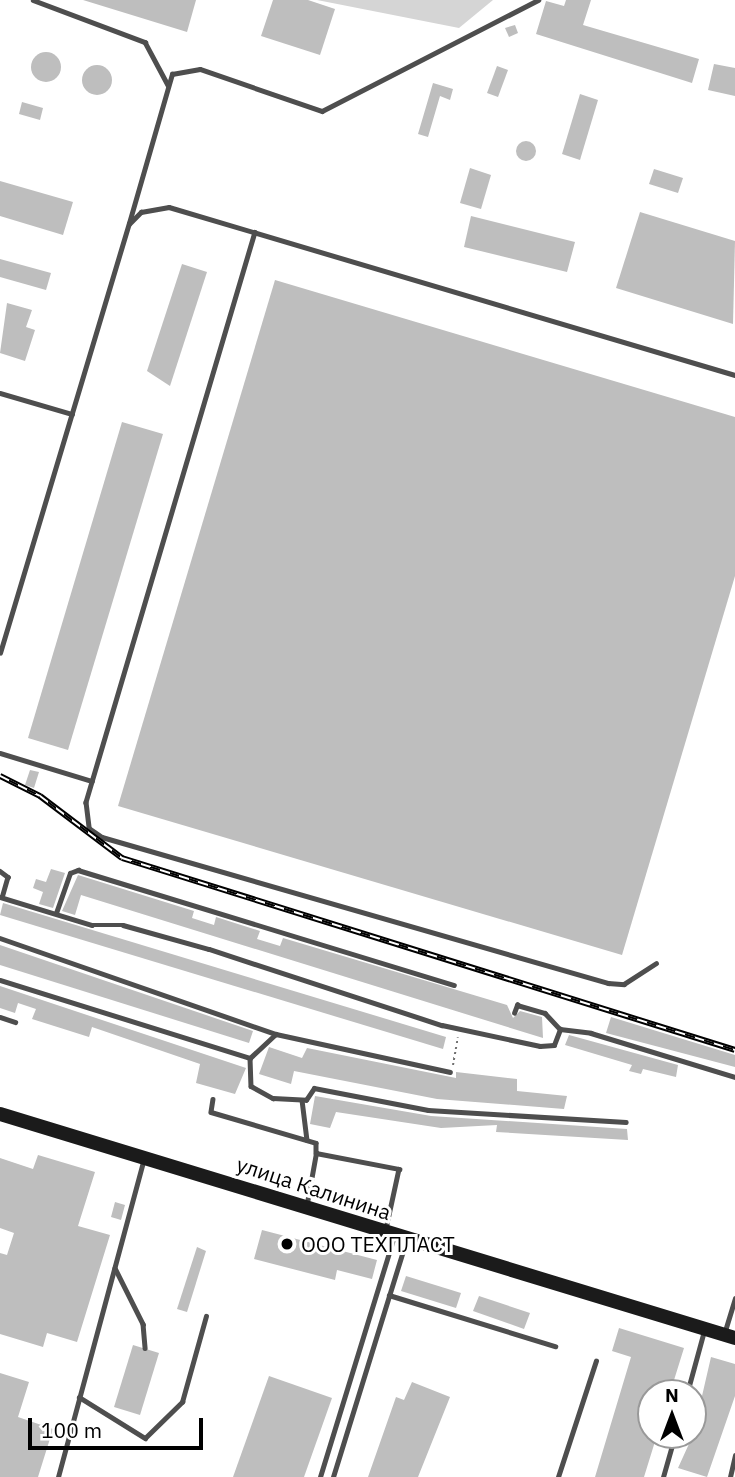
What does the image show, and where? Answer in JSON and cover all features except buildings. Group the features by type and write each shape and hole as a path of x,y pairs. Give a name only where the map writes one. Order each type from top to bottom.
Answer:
{"street":[{"name":"улица Калинина","path":"0,1114 730,1337"}],"lane":[{"path":"33,0 145,41 168,86"},
{"path":"0,653 172,74 186,67 200,69 322,111 538,0"},
{"path":"129,224 141,212 169,207 734,374 735,367"},
{"path":"255,232 92,781 84,816 102,837 608,983 624,984 656,963"},
{"path":"0,393 72,414"},
{"path":"0,753 92,781"},
{"path":"56,913 70,873 78,870 454,985"},
{"path":"0,871 8,877 1,896 92,925 122,925 457,1026 540,1046 554,1045 560,1029"},
{"path":"0,938 276,1034 450,1072"},
{"path":"0,980 250,1058"},
{"path":"514,1013 517,1005 545,1013 560,1029 735,1077"},
{"path":"0,1017 15,1021"},
{"path":"276,1034 250,1058 251,1086 273,1098 302,1100 314,1088 429,1110 626,1122"},
{"path":"213,1099 211,1112 316,1143 306,1208"},
{"path":"302,1100 307,1140"},
{"path":"316,1153 399,1168 389,1295 333,1477"},
{"path":"58,1477 144,1157"},
{"path":"320,1477 395,1236"},
{"path":"114,1267 143,1324 145,1349"},
{"path":"389,1295 555,1346"},
{"path":"730,1337 735,1299"},
{"path":"79,1397 145,1438 182,1402 206,1316"},
{"path":"691,1379 704,1330"},
{"path":"558,1477 596,1361"},
{"path":"663,1477 671,1449"},
{"path":"730,1477 735,1456"}],"path":[{"path":"450,1072 459,1050 457,1026"}],"shaded area":[{"path":"317,0 493,0 459,28"}],"railway":[{"path":"0,776 40,796 122,858 735,1050"}],"place":[{"name":"ООО ТЕХПЛАСТ","path":"287,1244"}]}
